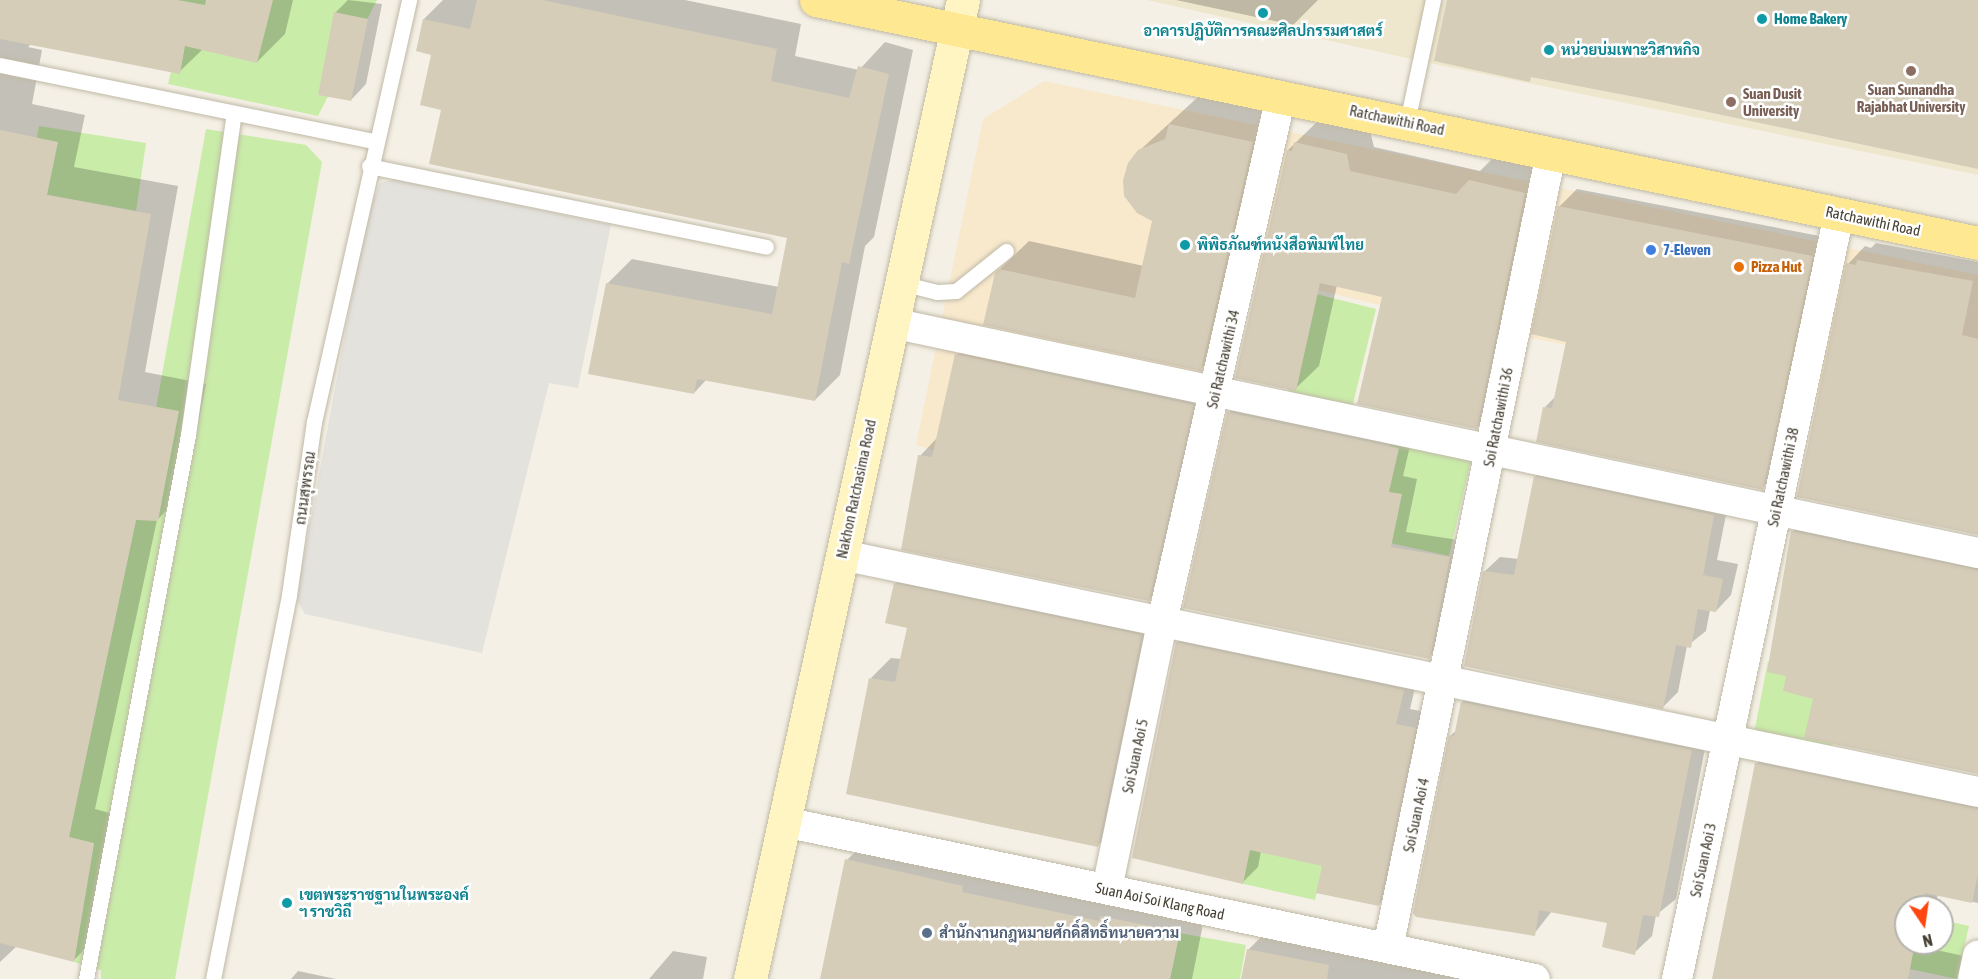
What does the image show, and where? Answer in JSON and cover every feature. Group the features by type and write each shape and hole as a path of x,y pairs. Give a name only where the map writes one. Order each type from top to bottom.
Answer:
{"main road":[{"name":"Ratchawithi Road","path":"816,0 960,14 1281,96 1978,243"},
{"name":"Nakhon Ratchasima Road","path":"750,979 960,14"}],"street":[{"name":"Soi Ratchawithi 34","path":"1163,622 1281,96"},
{"name":"Soi Ratchawithi 36","path":"1445,681 1551,153"},
{"name":"Soi Ratchawithi 38","path":"1728,740 1839,214"},
{"path":"892,323 1978,553"},
{"path":"843,555 1978,792"},
{"name":"Soi Suan Aoi 5","path":"1107,889 1163,622"},
{"name":"Soi Suan Aoi 4","path":"1388,948 1445,681"},
{"name":"Soi Suan Aoi 3","path":"1677,979 1728,740"},
{"name":"Suan Aoi Soi Klang Road","path":"784,822 1535,979"},
{"path":"1972,979 1978,956"}],"lane":[{"name":"ถนนสุพรรณ","path":"213,979 289,595 314,422 369,166 409,0"},
{"path":"1407,122 1433,0"},
{"path":"0,65 375,141"},
{"path":"86,979 188,435 234,113"},
{"path":"369,166 766,247"},
{"path":"901,283 937,292 956,291 1006,251"}],"shaded area":[{"name":"Suan Dusit University","path":"1147,0 1978,0 1978,175 1420,61"},
{"path":"1044,81 1978,275 1978,429 1428,317 1236,270 1201,399 1023,365 996,468 916,445 983,119"},
{"path":"395,179 611,225 578,388 549,383 482,653 305,614 296,599 367,215 380,183"}],"green space":[{"path":"72,0 377,0 318,116 168,84 182,25"},
{"path":"39,126 146,143 136,211 27,191"},
{"path":"206,129 306,145 322,162 175,979 101,979 101,970 74,962 94,844 69,837 136,520"},
{"path":"1312,293 1376,309 1351,412 1286,397"},
{"path":"1391,442 1471,460 1449,556 1368,538"},
{"path":"1768,661 1847,677 1832,748 1754,733"},
{"path":"1245,842 1324,859 1315,900 1235,882"},
{"path":"1954,923 1969,926 1957,979 1881,963 1894,953 1894,955 1954,955"},
{"path":"1179,933 1246,945 1240,979 1170,979"}],"building":[{"path":"0,0 178,0 205,5 206,0 273,0 257,63 185,46 180,74 0,39"},
{"path":"477,0 542,0 777,49 771,81 849,98 858,66 889,74 849,264 842,262 815,401 697,379 694,394 588,374 606,283 772,314 787,238 429,164 441,110 420,105 431,55 416,51 423,19 470,29"},
{"name":"Suan Dusit University","path":"1447,0 1978,0 1978,169 1651,100 1531,77 1530,82 1434,61"},
{"path":"334,12 368,19 351,101 318,95"},
{"name":"พิพิธภัณฑ์หนังสือพิมพ์ไทย","path":"1169,124 1253,142 1201,371 983,325 995,273 999,269 1135,298 1152,221 1137,213 1124,196 1123,180 1128,163 1138,150 1165,139"},
{"path":"0,130 58,142 47,195 151,214 118,400 179,411 158,521 136,520 69,837 94,843 74,962 0,943"},
{"path":"1294,142 1347,154 1350,171 1456,194 1469,180 1525,193 1477,429 1357,404 1382,297 1320,283 1296,391 1235,378 1287,150 1292,151"},
{"path":"1558,206 1813,256 1763,490 1536,442 1543,407 1552,408 1566,342 1531,334"},
{"path":"1857,260 1973,281 1962,335 1978,339 1978,535 1797,497 1846,263 1856,265"},
{"path":"955,354 1194,405 1149,601 901,550 918,455 932,457"},
{"path":"1227,412 1399,448 1389,492 1402,494 1391,547 1450,557 1430,659 1183,608"},
{"path":"1534,476 1714,515 1703,575 1723,579 1716,612 1698,609 1691,648 1676,645 1663,709 1464,666 1483,571 1514,575"},
{"path":"1791,531 1978,570 1978,774 1804,738 1813,699 1783,691 1786,676 1767,672"},
{"path":"894,583 1142,635 1098,847 846,794 869,678 895,682 907,628 885,623"},
{"path":"1176,642 1404,690 1396,724 1416,728 1379,906 1316,893 1322,866 1250,850 1243,884 1132,858"},
{"path":"1461,702 1692,750 1659,917 1643,915 1635,955 1602,947 1607,923 1539,910 1535,936 1416,917 1413,913 1449,735 1454,736"},
{"path":"1755,763 1978,809 1978,874 1972,903 1954,899 1954,895 1925,893 1925,895 1894,895 1894,955 1913,955 1908,979 1712,979"},
{"path":"845,859 963,886 962,892 1099,921 1100,916 1180,932 1170,979 820,979"},
{"path":"1247,949 1329,965 1327,979 1241,979"}],"place":[{"name":"อาคารปฏิบัติการคณะศิลปกรรมศาสตร์","path":"1263,13"},
{"name":"Home Bakery","path":"1762,19"},
{"name":"หน่วยบ่มเพาะวิสาหกิจ","path":"1549,50"},
{"name":"Suan Sunandha Rajabhat University","path":"1911,71"},
{"name":"Suan Dusit University","path":"1731,102"},
{"name":"พิพิธภัณฑ์หนังสือพิมพ์ไทย","path":"1185,245"},
{"name":"7-Eleven","path":"1651,250"},
{"name":"Pizza Hut","path":"1739,267"},
{"name":"เขตพระราชฐานในพระองค์ ฯ ราชวิถี","path":"287,903"},
{"name":"สำนักงานกฎหมายศักดิ์สิทธิ์ทนายความ","path":"927,933"}]}
